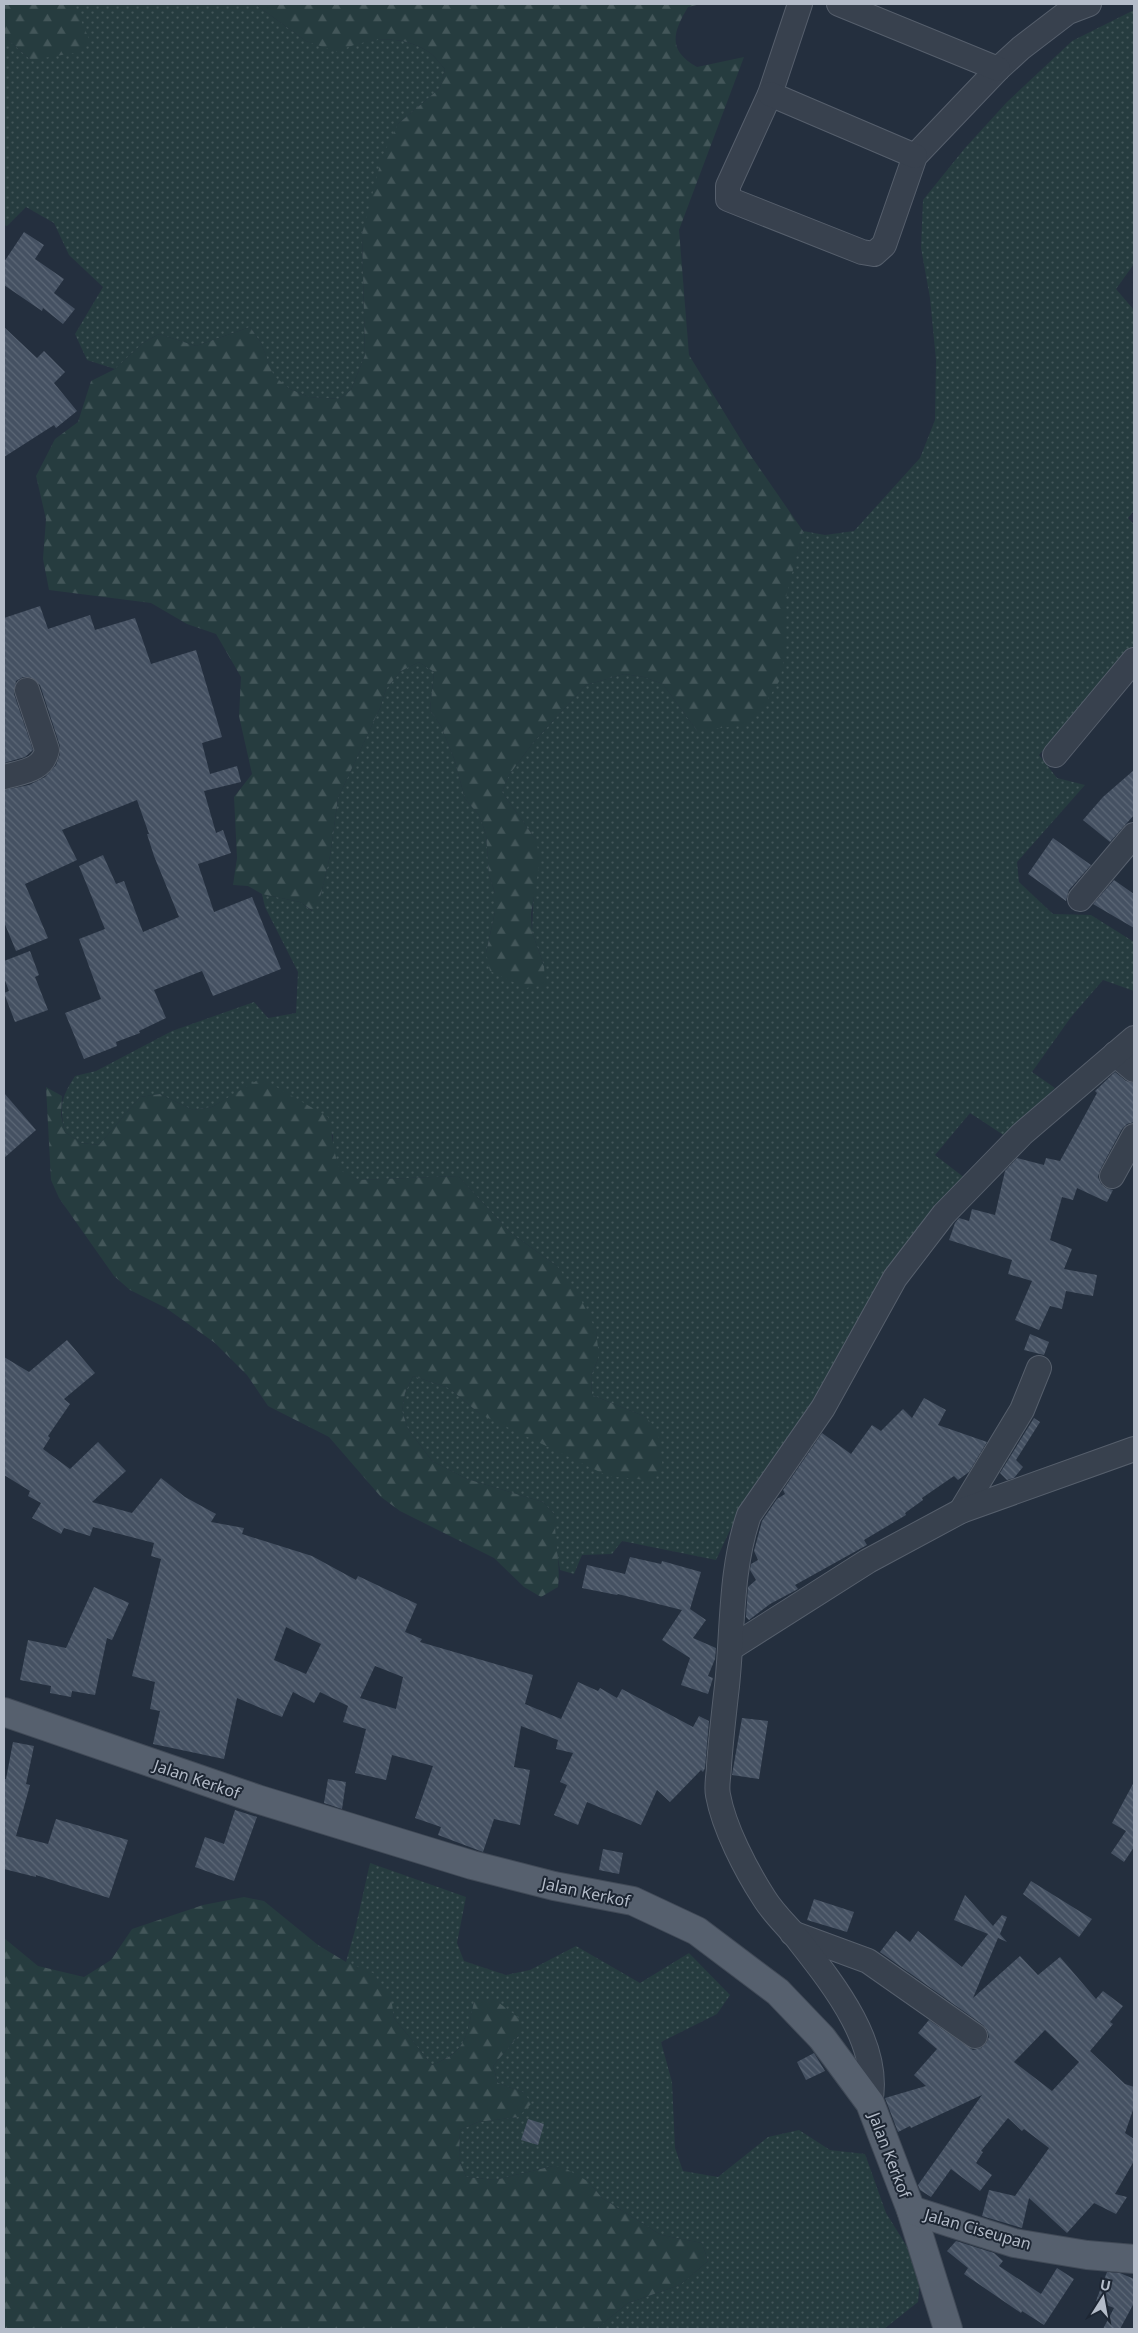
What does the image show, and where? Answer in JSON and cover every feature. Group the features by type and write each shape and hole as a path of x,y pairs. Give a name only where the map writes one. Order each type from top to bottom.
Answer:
{"main road":[{"name":"Jalan Kerkof","path":"6,1713 257,1799 472,1865 554,1886 633,1900 697,1931 778,1992 822,2038 870,2103 911,2210 948,2329"},
{"name":"Jalan Ciseupan","path":"911,2210 1014,2243 1086,2255 1134,2259"}],"street":[{"path":"800,4 770,94 728,186 728,199 862,252 874,254 884,245 916,156 998,69 1021,48 1068,12 1089,4"},
{"path":"839,4 998,69"},
{"path":"770,94 916,156"},
{"path":"1055,755 1134,660"},
{"path":"4,777 40,765 45,759 47,750 27,690"},
{"path":"1080,899 1134,835"},
{"path":"870,2103 873,2088 872,2070 863,2041 840,1994 765,1900 727,1823 717,1794 731,1648 736,1564 749,1514 822,1408 895,1278 944,1214 1016,1141 1134,1038"},
{"path":"1115,1054 1134,1070"},
{"path":"1112,1176 1134,1136"},
{"path":"961,1511 1022,1410 1040,1368"},
{"path":"731,1648 868,1561 961,1511 1134,1449"},
{"path":"792,1932 868,1961 975,2036"}],"green space":[{"path":"4,4 74,4 89,39 74,53 31,60 4,36"},
{"path":"74,4 255,4 306,41 337,51 371,41 395,40 406,42 429,52 445,69 440,88 398,124 362,234 365,355 351,390 339,399 309,397 290,389 274,377 261,343 250,327 196,346 159,334 143,343 115,369 87,360 75,334 103,287 69,255 54,223 26,207 7,226 4,225 4,36 31,60"},
{"path":"255,4 701,4 688,7 679,25 676,41 677,48 681,54 697,67 744,57 679,230 689,355 749,453 803,531 785,601 784,660 780,680 759,713 745,725 697,731 663,684 644,677 624,674 586,685 532,744 509,775 502,792 536,840 540,860 531,914 532,932 544,966 545,985 526,988 490,971 486,953 495,912 495,893 489,875 486,834 479,815 465,799 455,761 441,726 430,710 434,672 419,662 401,671 386,689 380,708 338,798 330,856 321,894 313,911 300,902 262,894 248,886 233,885 237,858 234,797 252,774 239,716 241,677 216,634 187,624 151,603 49,590 43,559 46,519 36,476 55,439 78,422 91,381 115,369 143,343 159,334 196,346 250,327 261,343 274,376 290,389 309,397 339,399 351,390 365,355 362,234 382,157 398,124 440,88 445,69 429,52 418,46 395,40 360,43 337,52 306,41"},
{"path":"1134,10 1134,264 1116,289 1134,310 1134,511 1128,518 1134,524 1134,645 1039,755 1057,778 1085,785 1017,862 1019,882 1053,914 1091,915 1134,942 1134,991 1103,980 1071,1017 1032,1072 1055,1088 1005,1136 970,1113 935,1155 970,1182 731,1528 716,1560 622,1541 612,1554 582,1555 574,1574 560,1570 554,1534 555,1515 543,1502 467,1479 432,1461 408,1429 402,1411 405,1393 413,1376 449,1388 480,1414 646,1417 592,1395 591,1376 598,1359 596,1330 557,1266 511,1233 458,1176 358,1180 340,1171 333,1154 333,1135 261,1079 212,1107 193,1110 160,1094 140,1097 99,1145 81,1143 65,1132 62,1102 75,1076 96,1071 172,1031 254,1002 268,1018 296,1013 298,972 265,907 262,894 300,902 312,911 321,894 330,856 338,798 380,708 386,689 401,671 419,662 434,672 430,710 441,726 455,761 465,799 479,815 486,834 489,875 495,893 495,912 486,953 544,966 532,932 536,840 502,792 509,775 532,744 586,685 624,674 644,677 663,684 697,731 784,661 784,601 803,531 825,535 854,531 920,458 935,420 936,360 930,298 921,248 923,200 965,148 1007,102 1072,41"},
{"path":"261,1078 328,1117 340,1170 358,1180 458,1176 511,1233 557,1266 579,1296 596,1330 598,1359 591,1376 592,1395 646,1417 658,1431 663,1469 647,1480 608,1476 480,1414 449,1388 413,1376 405,1393 402,1411 408,1429 432,1461 467,1479 543,1502 555,1515 559,1569 558,1587 541,1597 524,1587 494,1558 400,1511 381,1497 329,1437 268,1406 247,1375 215,1343 166,1308 130,1290 114,1276 59,1198 51,1180 46,1087 62,1096 61,1115 65,1132 81,1143 99,1145 140,1097 160,1094 193,1110 212,1107"},
{"path":"370,1863 466,1897 457,1943 464,1961 506,1975 530,1970 576,1946 640,1983 689,1953 730,1995 717,2014 661,2042 672,2082 675,2148 683,2171 718,2177 768,2137 799,2130 830,2150 865,2154 886,2213 921,2269 918,2302 884,2329 596,2329 628,2303 680,2285 708,2261 702,2243 661,2235 602,2198 589,2182 553,2166 495,2180 466,2177 459,2159 460,2130 478,2122 518,2117 525,2093 498,2083 493,2066 519,2035 474,2002 464,2041 453,2054 432,2065 394,2018 390,1997 346,1962"},
{"path":"244,1897 264,1901 318,1945 346,1962 373,1973 391,1997 394,2018 432,2065 444,2060 459,2048 467,2033 474,2002 494,1999 519,2018 519,2035 493,2066 498,2083 525,2093 531,2104 518,2117 478,2122 460,2130 459,2159 466,2177 495,2180 553,2166 563,2167 589,2182 602,2198 661,2235 702,2243 708,2261 680,2285 628,2303 596,2329 4,2329 4,1938 38,1966 84,1977 111,1960 132,1929 203,1905"}],"building":[{"path":"24,232 44,245 35,259 64,279 54,293 75,309 63,324 43,308 42,311 4,285 4,262"},
{"path":"4,327 37,358 44,351 65,372 54,383 77,411 56,428 54,425 4,457"},
{"path":"40,606 48,629 90,615 95,630 135,618 151,664 196,650 222,737 202,743 210,774 237,766 241,782 204,791 216,833 223,830 231,853 198,864 214,912 252,897 281,969 213,996 202,971 154,990 166,1018 139,1031 140,1033 116,1042 117,1046 84,1059 65,1013 101,999 79,939 105,929 79,866 103,855 116,884 124,881 143,932 179,917 154,856 147,834 149,834 137,800 62,830 77,860 25,884 48,938 16,951 4,922 4,790 29,785 45,777 56,765 60,754 60,746 40,685 30,677 23,677 16,681 14,694 33,750 25,757 4,763 4,618"},
{"path":"1134,770 1134,815 1110,842 1083,820 1103,797"},
{"path":"1053,838 1091,865 1069,890 1066,901 1028,874"},
{"path":"1114,880 1134,894 1134,928 1093,904"},
{"path":"30,951 39,975 35,977 48,1010 15,1022 4,993 9,991 4,978 4,961"},
{"path":"1115,1072 1126,1081 1134,1083 1134,1122 1127,1124 1122,1129 1100,1170 1098,1177 1101,1184 1113,1190 1107,1202 1077,1188 1073,1200 1062,1197 1050,1240 1072,1249 1064,1269 1097,1275 1093,1296 1066,1291 1062,1309 1050,1306 1039,1330 1015,1320 1032,1281 1008,1274 1012,1260 949,1240 955,1223 959,1218 969,1221 972,1209 995,1215 1005,1171 1017,1158 1044,1165 1046,1158 1060,1161 1097,1093 1095,1091"},
{"path":"4,1093 36,1130 4,1158"},
{"path":"1030,1334 1049,1342 1044,1355 1024,1350"},
{"path":"67,1340 95,1373 64,1399 70,1404 48,1436 50,1438 43,1449 70,1469 98,1442 126,1471 92,1502 132,1513 161,1478 185,1497 216,1514 211,1522 244,1528 242,1534 312,1556 356,1580 358,1576 417,1604 405,1632 422,1639 420,1642 533,1675 525,1704 561,1719 578,1682 598,1691 600,1688 617,1698 622,1689 693,1727 699,1716 709,1721 705,1768 703,1772 701,1770 670,1802 657,1790 641,1825 587,1802 578,1825 554,1815 567,1785 560,1782 573,1753 556,1749 558,1740 521,1726 514,1767 530,1770 520,1825 494,1819 483,1852 438,1835 441,1827 415,1818 433,1766 392,1755 386,1780 355,1773 366,1729 343,1722 348,1706 320,1692 314,1703 293,1692 282,1717 237,1698 224,1759 153,1744 160,1711 150,1709 155,1682 132,1676 161,1559 151,1556 154,1543 93,1527 90,1536 64,1528 61,1534 32,1518 41,1503 28,1496 30,1491 4,1475 4,1357 29,1372","holes":["286,1627 321,1644 306,1674 274,1660","375,1666 403,1677 396,1709 360,1698"]},
{"path":"924,1398 946,1410 938,1425 987,1442 969,1472 958,1480 954,1476 922,1498 923,1500 905,1513 906,1515 864,1540 867,1545 795,1585 798,1589 770,1604 749,1620 746,1617 748,1587 756,1580 750,1570 751,1564 758,1560 754,1551 762,1521 777,1499 785,1494 783,1490 822,1433 851,1454 872,1425 881,1431 903,1409 912,1418"},
{"path":"1034,1418 1040,1422 1016,1460 1023,1467 1014,1478 1007,1480 1000,1473"},
{"path":"630,1557 661,1564 662,1561 701,1572 690,1609 706,1620 693,1638 716,1648 715,1659 708,1676 713,1678 708,1694 681,1685 690,1658 662,1640 682,1610 618,1594 582,1588 587,1565 625,1574"},
{"path":"94,1587 129,1603 112,1640 107,1638 95,1695 72,1691 71,1697 50,1693 51,1686 20,1680 28,1640 66,1648"},
{"path":"742,1718 768,1721 759,1779 732,1775"},
{"path":"13,1742 34,1746 26,1784 30,1785 16,1836 48,1844 56,1819 128,1840 109,1898 36,1875 36,1877 4,1869 4,1779 6,1779"},
{"path":"328,1779 346,1782 342,1809 324,1803"},
{"path":"1134,1782 1134,1847 1124,1862 1111,1853 1126,1831 1112,1823"},
{"path":"235,1810 257,1817 234,1881 195,1867 205,1837 224,1844"},
{"path":"603,1849 623,1853 619,1874 599,1870"},
{"path":"1031,1881 1092,1919 1079,1937 1023,1894"},
{"path":"965,1895 993,1926 1002,1915 1007,1917 1000,1934 1007,1942 998,1938 973,1998 1020,1956 1038,1975 1060,1957 1096,1999 1103,1991 1123,2006 1110,2022 1113,2024 1090,2051 1125,2084 1134,2087 1134,2107 1125,2133 1134,2139 1134,2161 1115,2194 1127,2197 1116,2214 1094,2203 1067,2233 1029,2198 1022,2228 982,2216 989,2190 1015,2196 1049,2148 1024,2129 1022,2131 1008,2118 981,2151 983,2152 976,2163 992,2175 980,2191 951,2169 931,2197 920,2190 918,2185 982,2095 911,2128 910,2126 898,2132 885,2098 926,2086 914,2075 937,2049 918,2033 929,2020 973,2050 981,2048 989,2037 983,2025 880,1952 896,1931 910,1942 918,1931 962,1967 988,1934 954,1920","holes":["1045,2030 1079,2062 1052,2091 1014,2062"]},
{"path":"814,1899 854,1912 847,1932 807,1920"},
{"path":"814,2053 825,2071 806,2080 797,2062"},
{"path":"528,2119 544,2124 538,2145 521,2140"},
{"path":"956,2241 994,2253 1003,2261 999,2266 1041,2294 1057,2268 1074,2279 1044,2325 1022,2311 1021,2313 964,2274 968,2268 947,2251"},
{"path":"1107,2272 1120,2273 1134,2279 1134,2303 1120,2329 1103,2329 1114,2308 1096,2301"}]}
